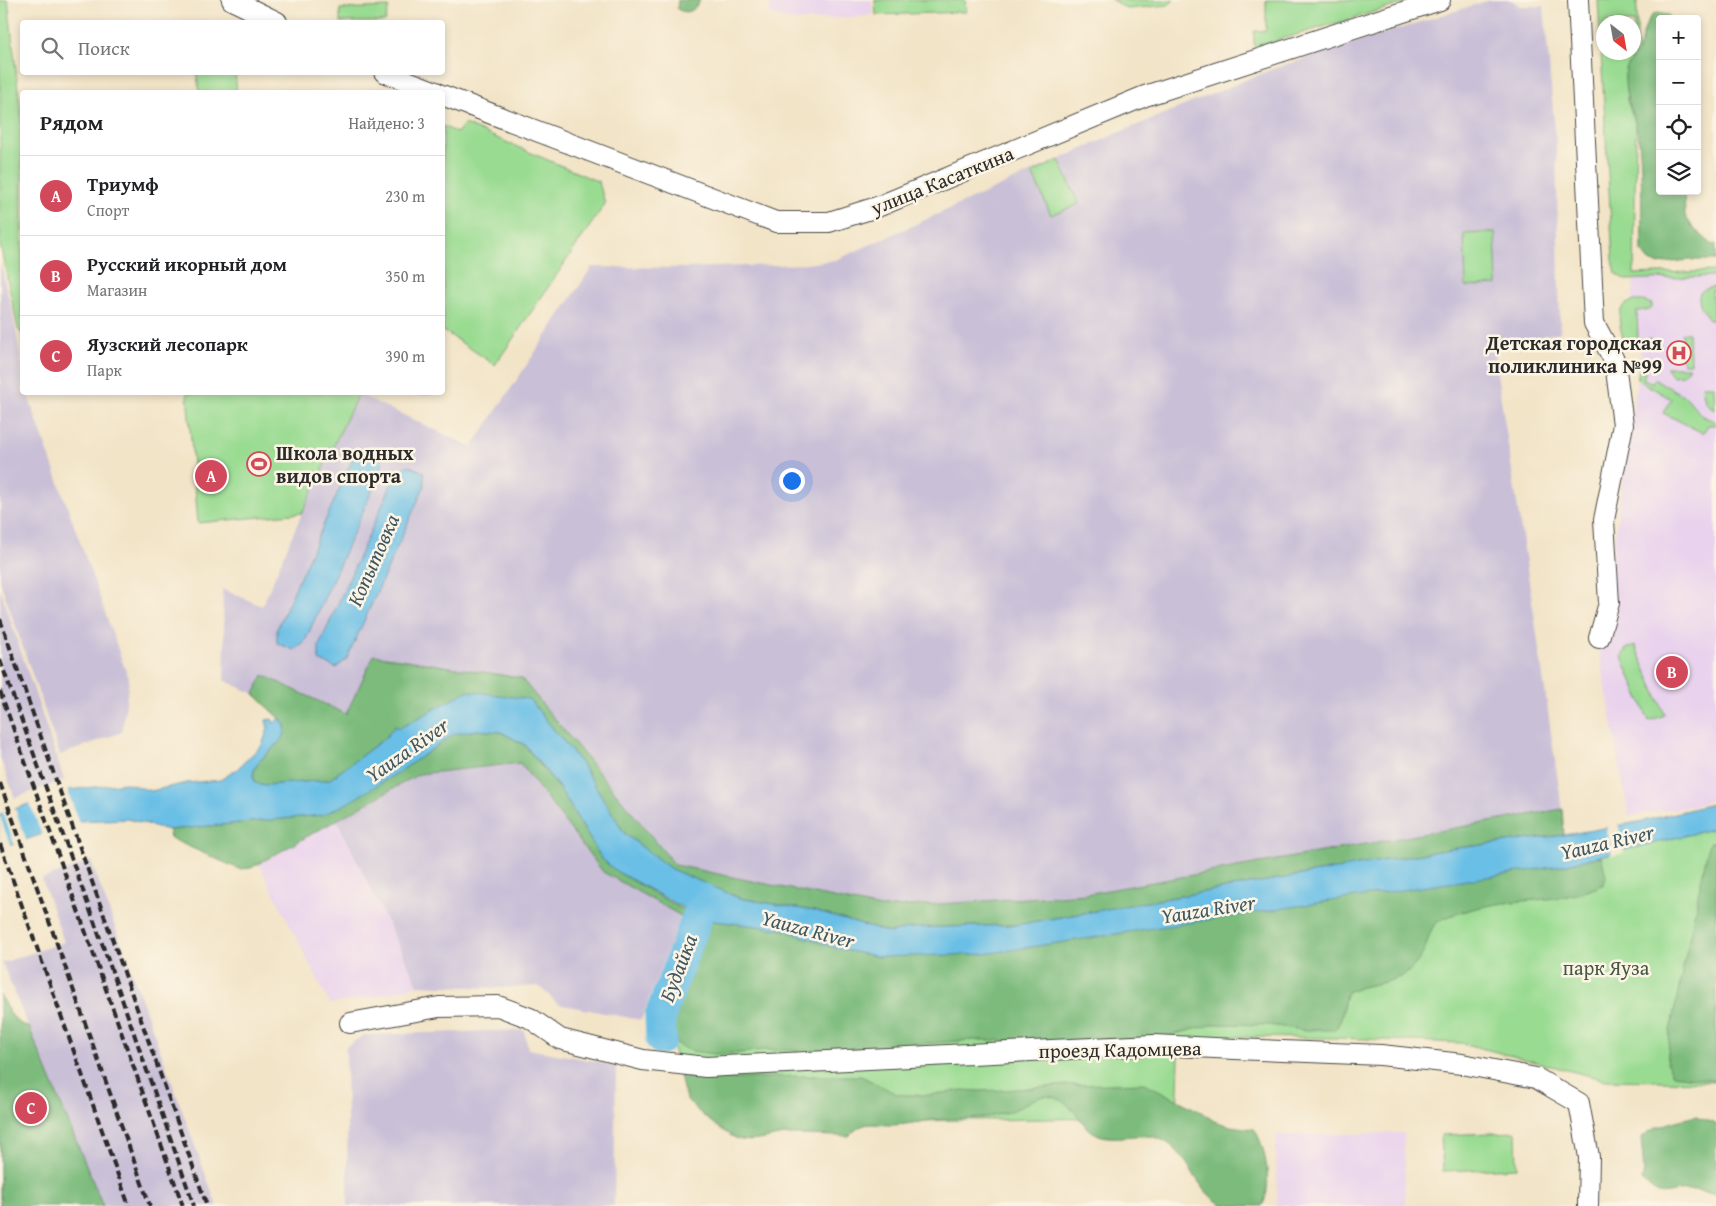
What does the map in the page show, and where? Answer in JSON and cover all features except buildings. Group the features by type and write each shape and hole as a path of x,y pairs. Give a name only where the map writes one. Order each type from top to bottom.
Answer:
{"street":[{"path":"232,0 273,20"},
{"name":"улица Касаткина","path":"445,96 776,222 829,222 877,208 1145,96 1440,0"},
{"path":"1578,0 1594,323 1616,362 1623,425 1604,520 1610,603 1599,638"},
{"path":"392,75 431,90"},
{"name":"проезд Кадомцева","path":"350,1023 439,1007 498,1006 530,1018 560,1039 654,1061 706,1067 1154,1045 1381,1055 1462,1064 1536,1078 1579,1103 1589,1157 1588,1206"}],"shaded area":[{"path":"770,0 871,0 873,13 868,16 793,21 770,14"},
{"path":"1490,0 1512,0 1520,6 1544,6 1556,145 1560,332 1493,347 1562,809 1086,894 881,908 675,865 521,678 346,714 263,675 254,694 224,680 225,645 222,589 262,606 302,513 358,395 472,447 592,267 683,268 807,264 836,260 1118,133 1275,68"},
{"path":"0,263 13,314 20,356 20,395 28,395 129,680 122,732 60,755 0,581"},
{"path":"1716,271 1716,798 1696,805 1629,816 1599,650 1637,379 1642,360 1640,346 1630,345 1634,274"},
{"path":"0,589 64,780 15,798 0,758"},
{"path":"520,763 603,872 681,916 641,1020 558,1004 539,986 500,988 418,985 337,820 419,774"},
{"path":"337,820 418,985 386,994 330,1004 259,864"},
{"path":"91,861 217,1206 103,1206 2,963 64,942 42,879"},
{"path":"524,1030 528,1049 616,1065 614,1206 348,1206 346,1047 364,1035"},
{"path":"1404,1133 1405,1206 1277,1206 1276,1135"}],"green space":[{"path":"0,0 8,0 20,105 20,332 0,244"},
{"path":"678,0 700,0 691,11 685,12 677,9"},
{"path":"875,0 965,0 966,12 876,15"},
{"path":"1112,0 1174,0 1168,5 1127,9"},
{"path":"1266,0 1405,0 1405,3 1254,47 1254,31 1266,31"},
{"path":"1598,0 1637,0 1637,15 1599,15"},
{"path":"389,7 386,20 340,20 340,9"},
{"path":"1656,13 1668,15 1656,15 1656,195 1684,195 1685,216 1694,229 1713,245 1716,244 1716,260 1688,260 1657,264 1648,260 1642,252 1639,141 1626,95 1625,74 1632,60 1641,60 1641,40 1646,24"},
{"path":"1601,60 1632,60 1626,69 1625,77 1627,101 1636,124 1634,274 1716,271 1716,276 1626,280 1616,274 1613,260"},
{"path":"197,75 235,75 237,90 199,90"},
{"path":"464,124 599,182 605,204 495,365 445,332 445,127 457,133"},
{"path":"1059,160 1079,204 1051,215 1032,173"},
{"path":"1495,232 1497,285 1466,287 1464,234"},
{"path":"1716,287 1716,290 1712,290 1713,320 1709,320 1700,304 1700,294 1708,288"},
{"path":"1633,301 1643,301 1652,304 1652,308 1648,310 1637,311 1638,339 1651,339 1650,344 1636,345 1623,338 1619,321 1620,311"},
{"path":"1682,333 1689,333 1690,363 1683,363 1682,358 1670,359 1666,356 1668,351 1682,350"},
{"path":"1641,362 1644,366 1645,374 1643,378 1652,383 1655,379 1687,398 1702,416 1716,422 1716,425 1708,425 1703,433 1663,413 1671,399 1637,379"},
{"path":"1666,367 1690,367 1683,375 1672,376"},
{"path":"1702,386 1714,386 1715,410 1705,402"},
{"name":"Школа водных видов спорта","path":"187,395 358,395 302,513 198,523"},
{"path":"1635,645 1665,715 1649,721 1622,657 1626,649"},
{"path":"374,655 521,678 675,865 881,908 1086,894 1562,809 1564,835 1450,849 1015,925 912,928 890,933 814,911 739,898 671,869 625,834 581,763 529,699 400,728 395,727 385,738 329,780 266,785 255,783 254,771 256,766 285,733 285,723 254,694 263,675 346,714"},
{"path":"477,730 501,732 524,745 560,789 602,859 616,871 685,911 681,916 603,872 520,763 419,774 251,868 239,869 170,837 168,830 322,815 399,772 454,734"},
{"name":"парк Яуза","path":"1716,828 1716,1082 1606,1080 1461,1043 1339,1038 1228,1037 1190,1041 1179,1058 1177,1117 721,1124 681,1077 665,1018 705,920 751,925 1559,866"},
{"path":"1716,841 1716,1081 1673,1075 1667,1064 1670,1031 1709,843"},
{"path":"1601,856 1606,876 1604,884 1585,892 1565,897 1484,906 1454,914 1440,921 1433,927 1424,951 1408,972 1395,979 1347,992 1340,1021 1335,1030 1303,1030 1269,1025 1215,1024 1155,1039 1048,1043 974,1040 891,1046 858,1051 764,1050 715,1054 691,1051 677,1044 674,1032 672,1013 676,997 689,965 699,947 705,920 782,929 839,949 879,957 1559,866"},
{"path":"0,995 15,1019 24,1026 29,1027 103,1206 0,1206"},
{"path":"688,1074 738,1079 796,1076 861,1076 897,1094 905,1095 930,1095 962,1090 979,1091 1070,1085 1145,1083 1201,1112 1214,1121 1230,1126 1254,1129 1265,1156 1267,1189 1262,1206 1224,1205 1214,1200 1172,1146 1154,1137 1107,1137 1099,1135 1086,1126 1067,1104 1048,1096 1030,1101 1015,1110 981,1118 943,1119 897,1125 867,1124 849,1136 787,1135 758,1140 741,1140 728,1134 711,1122 690,1103 686,1098 680,1075"},
{"path":"1696,1116 1716,1124 1716,1195 1695,1190 1663,1194 1654,1191 1642,1180 1644,1171 1641,1138 1660,1126"},
{"path":"1516,1132 1517,1168 1443,1171 1441,1135"}],"water":[{"path":"365,447 382,454 382,469 305,641 294,650 277,643 277,629 354,456"},
{"name":"Копытовка","path":"407,465 424,472 424,487 347,659 336,668 319,660 319,646 396,474"},
{"name":"Yauza River","path":"467,691 529,699 581,763 625,834 671,869 739,898 814,911 890,933 912,928 1015,925 1450,849 1564,835 1639,822 1716,803 1716,828 1559,866 985,954 879,957 839,949 782,929 705,920 616,871 602,859 560,789 525,745 501,732 477,730 454,734 399,772 346,804 322,815 168,830 128,819 79,821 0,849 0,814 69,790 126,783 151,791 187,783 220,780 236,770 262,745 268,729 266,720 272,719 274,723 279,718 285,726 285,733 281,740 260,760 255,768 253,776 255,783 266,785 329,780 385,738 395,726 400,728"}],"pier":[{"path":"67,788 79,824 43,837 29,801"},
{"path":"14,806 27,842 15,846 2,810"},
{"path":"0,816 11,848 0,852"},
{"path":"1618,823 1624,853 1612,856 1606,825"}],"waterway":[{"name":"Будайка","path":"661,1039 660,1016 704,899"}],"railway":[{"path":"0,619 207,1206"},
{"path":"0,660 194,1206"},
{"path":"0,691 183,1206"},
{"path":"0,783 150,1206"},
{"path":"0,844 129,1206"}],"place":[{"name":"Детская городская поликлиника №99","path":"1679,353"},
{"name":"Школа водных видов спорта","path":"259,464"},
{"name":"Триумф","path":"211,476"},
{"name":"Русский икорный дом","path":"1672,672"},
{"name":"Яузский лесопарк","path":"31,1108"}]}
